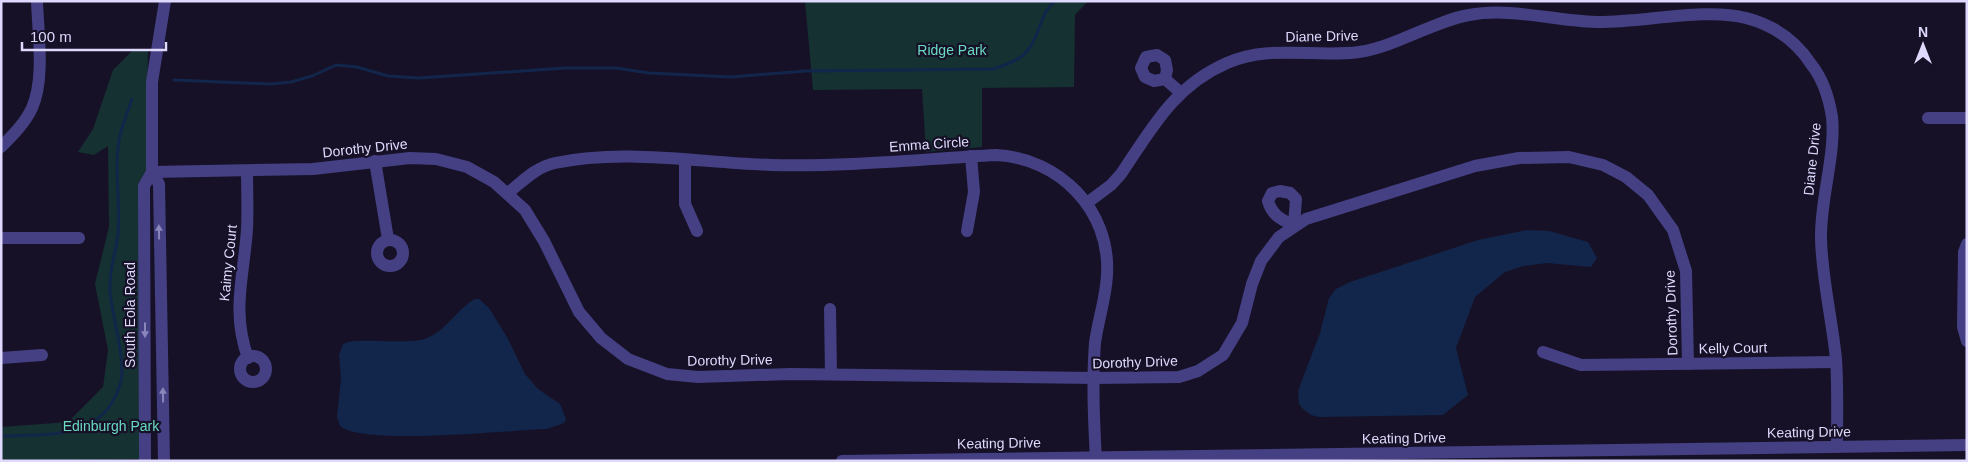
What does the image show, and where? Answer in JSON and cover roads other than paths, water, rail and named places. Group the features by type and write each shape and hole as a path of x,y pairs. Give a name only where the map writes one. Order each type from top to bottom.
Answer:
{"street":[{"path":"1,147 26,118 36,97 39,75 37,1"},
{"name":"South Eola Road","path":"164,461 158,184 152,172 152,82 165,1"},
{"name":"Diane Drive","path":"1087,202 1111,185 1121,174 1180,92 1213,70 1243,57 1286,51 1340,53 1364,51 1385,46 1450,19 1473,14 1499,12 1597,22 1720,14 1746,18 1767,26 1799,48 1816,71 1829,100 1832,138 1822,200 1821,237 1836,362 1836,447"},
{"path":"1165,80 1180,92"},
{"path":"1928,118 1967,118"},
{"name":"Emma Circle","path":"508,193 538,169 557,162 619,158 804,165 856,164 1007,155 1029,160 1058,175 1087,202 1099,225 1107,258 1106,286 1096,342 1096,459"},
{"path":"967,231 974,192 971,156"},
{"name":"Dorothy Drive","path":"152,172 313,169 410,158 452,162 481,174 508,193 525,210 535,225 579,312 600,338 628,359 667,374 683,376 831,374 1095,378 1179,377 1198,371 1223,355 1242,324 1252,284 1261,261 1279,237 1294,225 1319,215 1494,162 1560,156 1597,163 1613,170 1642,189 1660,209 1673,230 1686,271 1688,364"},
{"path":"685,160 685,204 697,231"},
{"path":"375,161 388,240"},
{"name":"Kaimy Court","path":"247,171 247,229 238,312 240,334 248,358"},
{"name":"South Eola Road","path":"145,461 144,186 152,172"},
{"path":"1,238 79,238"},
{"path":"1967,244 1964,252 1963,327 1967,341"},
{"path":"830,309 831,374"},
{"name":"Kelly Court","path":"1543,352 1581,365 1836,362"},
{"path":"1,358 42,355"},
{"name":"Keating Drive","path":"842,461 1096,459 1967,445"}],"water":[{"path":"1527,230 1549,231 1588,242 1597,258 1591,267 1547,263 1523,266 1505,272 1475,297 1456,348 1468,395 1443,415 1319,417 1311,415 1299,404 1298,391 1320,333 1329,298 1336,289 1350,282 1478,240"},
{"path":"475,299 479,299 489,308 508,339 525,374 538,389 560,404 566,419 564,423 547,429 406,436 354,432 340,426 337,417 341,379 339,355 343,344 358,341 407,341 427,338 440,330"}],"waterway":[{"path":"174,80 271,84 291,82 312,76 336,65 357,67 388,76 419,78 565,68 616,68 649,73 731,77 806,71 994,69 1012,62 1025,54 1032,44 1046,12 1055,1"},
{"path":"1,436 50,434 81,428 95,421 106,411 119,388 122,362 111,303 110,286 118,234 118,147 121,130 132,99"}],"park label":[{"name":"Ridge Park","path":"952,50"},
{"name":"Edinburgh Park","path":"111,426"}]}
